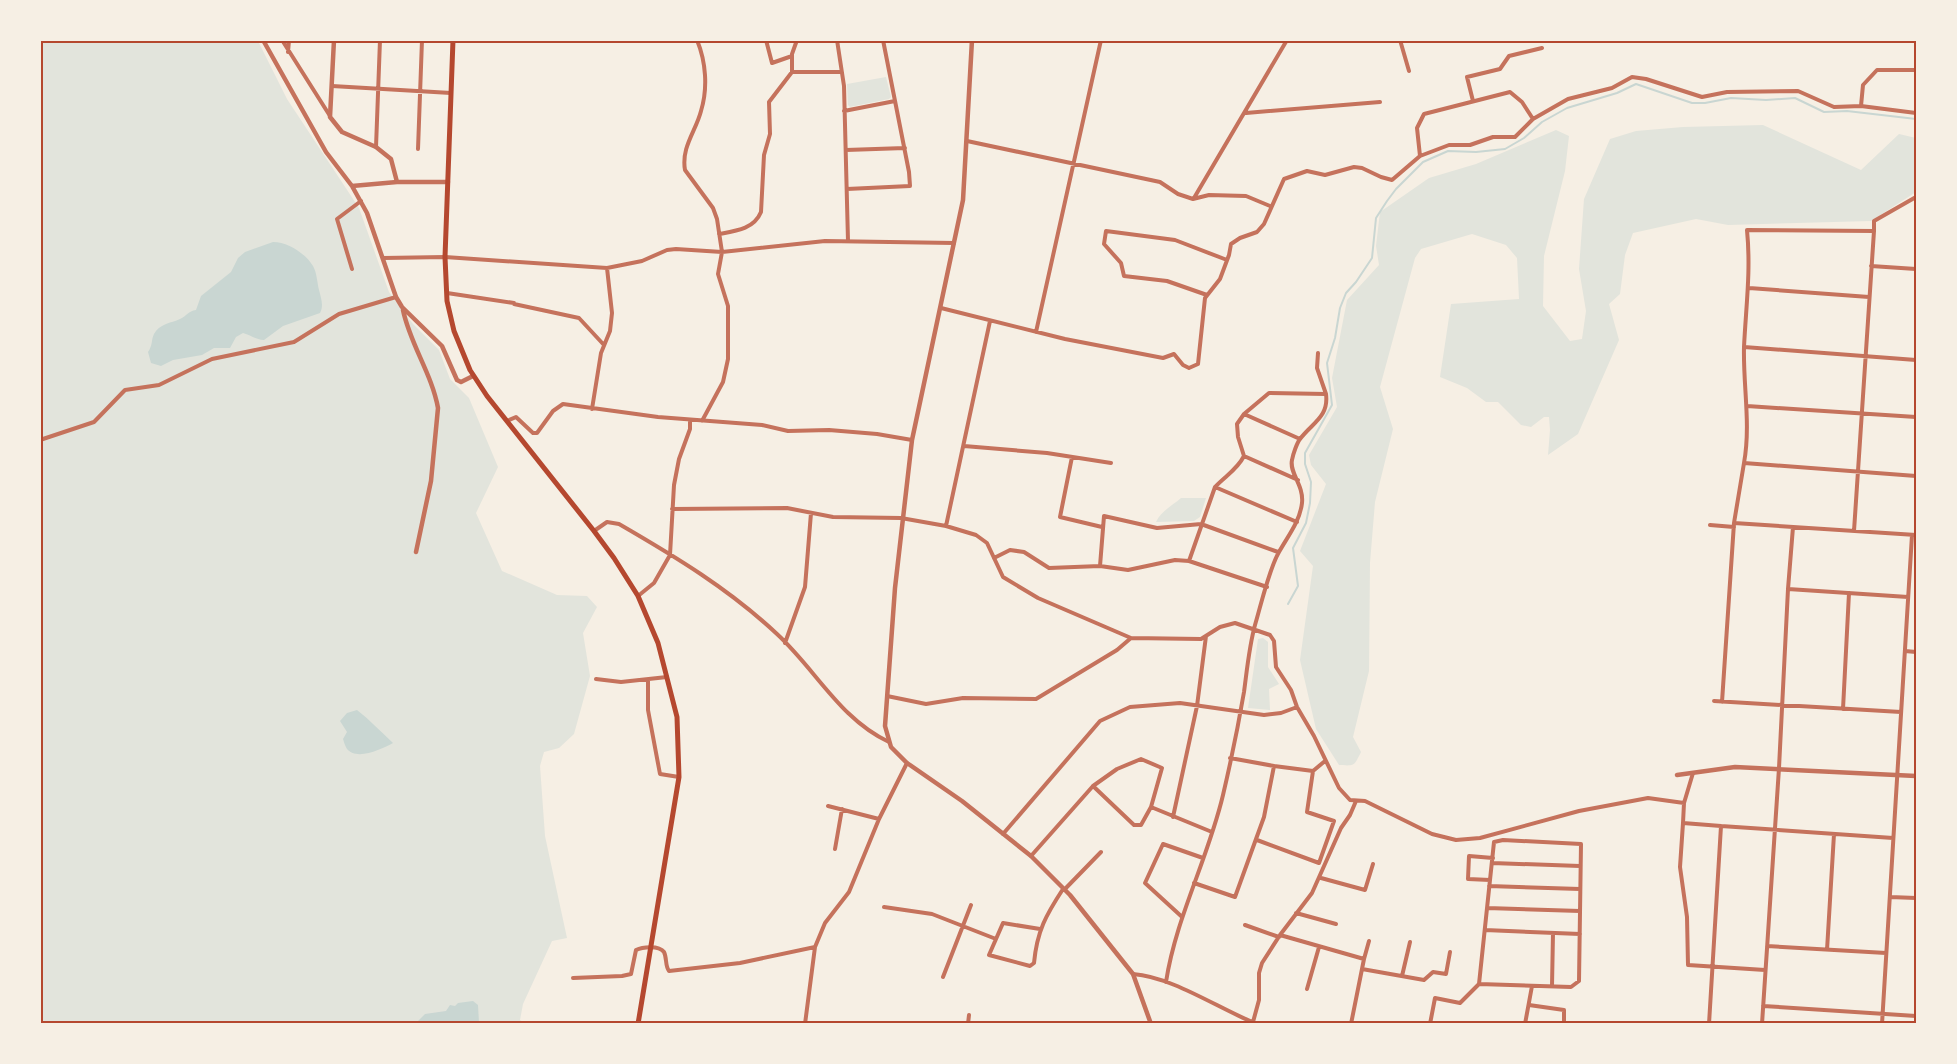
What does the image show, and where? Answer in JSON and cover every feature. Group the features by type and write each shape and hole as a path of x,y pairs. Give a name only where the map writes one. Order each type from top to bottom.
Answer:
{"main road":[{"path":"453,40 445,257 446,293 454,331 463,357 473,376 594,531 638,596 655,636 677,717 679,777 638,1023"}],"street":[{"path":"263,40 326,152 361,201 396,297 402,307 442,346 457,380 461,382 473,376"},
{"path":"282,40 330,117 342,132 376,147 391,159 397,182"},
{"path":"288,52 289,40"},
{"path":"330,117 334,40"},
{"path":"376,147 380,40"},
{"path":"418,149 422,40"},
{"path":"697,40 704,67 704,94 701,113 690,134 684,164 685,170 716,213 722,252 718,274 728,306 728,359 723,382 702,422"},
{"path":"766,40 772,63 792,56"},
{"path":"719,234 752,225 758,221 763,200 764,155 770,134 769,102 792,72 792,56 797,40"},
{"path":"837,40 842,72 848,241"},
{"path":"847,189 910,186 883,40"},
{"path":"972,40 963,200 912,440 902,518 885,726 889,742 906,763 962,801 1031,856 1064,889 1133,974 1151,1023"},
{"path":"1036,332 1101,40"},
{"path":"1194,199 1287,40"},
{"path":"1400,40 1409,71"},
{"path":"1473,101 1467,77 1500,69 1509,56 1542,48"},
{"path":"1861,106 1863,85 1877,70 1917,70"},
{"path":"792,72 842,72"},
{"path":"941,308 1036,332 1163,358 1174,354 1183,365 1189,368 1198,364 1205,298 1220,279 1231,244 1257,232 1264,224 1270,206 1284,179 1295,174 1307,171 1325,175 1354,167 1392,180 1420,156 1449,144 1470,145 1493,137 1515,137 1533,119 1568,99 1612,88 1632,77 1646,79 1702,97 1726,92 1798,91 1834,106 1861,106 1917,113"},
{"path":"332,86 451,93"},
{"path":"1420,156 1417,128 1424,114 1510,92 1522,102 1533,119"},
{"path":"844,111 895,101"},
{"path":"1245,114 1380,102"},
{"path":"967,141 1160,182 1178,195 1194,199 1209,195 1246,196 1270,206"},
{"path":"846,150 904,147"},
{"path":"352,186 397,182 448,182"},
{"path":"1854,531 1874,221 1917,197"},
{"path":"352,269 337,219 361,201"},
{"path":"1722,702 1734,525 1748,440 1744,347 1749,288 1747,230 1874,231"},
{"path":"1207,295 1167,281 1124,276 1121,263 1104,244 1106,231 1175,240 1227,260"},
{"path":"383,258 445,257 607,268 642,261 667,250 676,249 722,252 804,243 848,241 954,243"},
{"path":"1871,266 1917,269"},
{"path":"591,409 601,353 610,331 612,313 607,268"},
{"path":"1749,288 1869,297"},
{"path":"446,293 514,303 579,318 604,345"},
{"path":"40,440 94,422 125,390 159,386 212,359 294,342 339,314 396,297"},
{"path":"402,307 409,334 431,383 438,408 431,481 416,552"},
{"path":"946,526 990,321"},
{"path":"1744,347 1917,360"},
{"path":"1166,982 1170,954 1181,916 1223,795 1241,711 1254,629 1278,552 1297,522 1302,503 1299,480 1292,469 1292,459 1300,439 1321,418 1326,406 1326,394 1317,368 1318,353"},
{"path":"1189,561 1215,487 1223,477 1238,468 1244,456 1238,437 1237,424 1244,414 1269,393 1326,394"},
{"path":"507,421 516,417 537,434 554,411 563,404 702,422 762,425 788,431 839,430 912,440"},
{"path":"1747,406 1917,417"},
{"path":"1244,414 1300,439"},
{"path":"638,596 654,583 670,555 672,509 679,459 690,429 690,420"},
{"path":"964,446 1111,463"},
{"path":"1244,456 1299,480"},
{"path":"1072,457 1060,517 1102,527"},
{"path":"1744,463 1917,476"},
{"path":"1215,487 1297,522"},
{"path":"672,509 787,508 833,517 902,518 946,526 976,535 987,543 1003,577 1020,588 1131,638 1201,639 1220,627 1235,623 1270,634 1274,641 1276,667 1291,690 1297,707 1340,788 1350,800 1365,801 1432,834 1456,840 1480,838 1579,811 1648,798 1684,803"},
{"path":"785,643 805,587 811,513"},
{"path":"1100,566 1104,516 1157,528 1201,524 1278,552"},
{"path":"594,531 608,522 616,523 724,589 785,643 853,719 870,733 889,742"},
{"path":"1710,525 1793,527 1914,535 1908,597 1882,1023"},
{"path":"1762,1023 1793,527"},
{"path":"994,558 1010,550 1024,552 1049,568 1100,566 1128,570 1174,560 1189,561 1267,587"},
{"path":"1788,589 1908,597"},
{"path":"1843,709 1850,593"},
{"path":"1173,817 1197,706 1206,635"},
{"path":"887,696 926,704 963,698 1036,699 1117,650 1131,638"},
{"path":"1905,651 1917,652"},
{"path":"596,679 621,682 668,678"},
{"path":"648,680 648,710 660,774 679,777"},
{"path":"1714,701 1901,712"},
{"path":"1002,834 1100,721 1130,707 1180,703 1263,715 1281,713 1297,707"},
{"path":"1230,758 1313,771"},
{"path":"1031,856 1093,786 1117,769 1141,759 1162,768 1151,807 1141,825 1134,825 1093,786"},
{"path":"1257,840 1319,863 1334,821 1307,812 1313,771 1325,761"},
{"path":"805,1023 815,947 825,924 849,892 879,819 906,763"},
{"path":"1194,883 1235,897 1264,817 1274,766"},
{"path":"1677,775 1735,767 1917,776"},
{"path":"1693,772 1684,803 1680,867 1687,917 1688,965 1765,970"},
{"path":"1133,974 1147,975 1166,982 1255,1023 1259,1000 1259,973 1262,963 1312,893 1341,828 1356,801"},
{"path":"828,806 879,819"},
{"path":"1151,807 1212,832"},
{"path":"835,849 842,809"},
{"path":"1683,823 1893,838"},
{"path":"1709,1023 1721,826"},
{"path":"1827,950 1834,834"},
{"path":"1430,1023 1435,998 1460,1003 1479,984 1494,842 1503,840 1581,844 1579,981 1570,987 1479,984"},
{"path":"1181,916 1145,883 1162,844 1203,858"},
{"path":"1040,929 1003,923 989,955 1030,966 1034,963 1036,942 1046,915 1064,889 1101,852"},
{"path":"1493,858 1469,856 1468,879 1490,883 1580,889"},
{"path":"1320,878 1365,890 1373,864"},
{"path":"1492,864 1580,866"},
{"path":"1890,897 1917,898"},
{"path":"944,977 971,905"},
{"path":"884,907 932,914 996,939"},
{"path":"1487,908 1580,911"},
{"path":"1296,913 1336,924"},
{"path":"1245,925 1364,959"},
{"path":"1485,930 1580,934"},
{"path":"1552,986 1553,933"},
{"path":"1351,1023 1369,941"},
{"path":"1402,976 1410,942"},
{"path":"1767,946 1886,953"},
{"path":"573,978 631,974 636,950 642,947 661,950 669,971 740,963 815,947"},
{"path":"1307,989 1319,947"},
{"path":"1362,969 1424,981 1433,972 1446,974 1450,952"},
{"path":"1525,1023 1532,986"},
{"path":"1529,1005 1564,1010 1564,1023"},
{"path":"1763,1006 1917,1016"},
{"path":"968,1023 969,1015"}],"shaded area":[{"path":"41,41 258,41 287,99 359,208 389,292 413,324 439,350 450,379 469,398 498,467 476,513 502,571 557,595 587,596 597,607 583,633 590,676 574,734 559,748 544,752 540,766 545,836 567,938 552,941 523,1004 520,1020 524,1023 41,1023"},
{"path":"886,77 891,97 889,99 850,107 848,105 847,84"},
{"path":"1763,125 1861,170 1899,134 1916,138 1916,192 1871,221 1728,225 1696,219 1633,233 1625,255 1620,294 1609,304 1619,340 1578,434 1548,455 1549,417 1544,417 1531,427 1521,425 1498,402 1486,402 1467,388 1440,377 1451,304 1519,299 1517,258 1506,245 1472,234 1421,249 1415,258 1380,387 1393,429 1375,502 1370,563 1369,671 1353,737 1361,752 1353,764 1339,765 1316,729 1300,660 1313,566 1300,551 1326,484 1311,465 1309,455 1337,407 1332,378 1347,300 1379,265 1376,246 1380,212 1429,178 1476,164 1556,130 1569,136 1565,171 1544,256 1543,306 1570,341 1582,339 1586,311 1579,269 1584,199 1610,139 1636,131"},
{"path":"273,242 285,244 296,250 313,266 322,302 320,313 283,326 264,340 243,333 236,337 230,348 214,348 202,355 173,360 161,366 151,363 148,352 156,331 196,310 201,296 231,272 238,258 245,252"},
{"path":"1181,498 1206,498 1200,517 1194,521 1156,522 1164,512"},
{"path":"1263,638 1268,642 1268,667 1279,684 1269,689 1270,710 1248,708 1258,639"},
{"path":"357,710 393,743 363,754 347,749 343,739 347,732 340,721 347,713"},
{"path":"473,1001 478,1005 479,1023 416,1023 425,1014 446,1011 450,1005 455,1006 458,1003"}],"waterway":[{"path":"1288,604 1298,586 1293,548 1306,523 1310,503 1311,482 1305,464 1305,453 1332,405 1327,363 1335,338 1340,308 1346,293 1372,258 1376,218 1396,189 1423,162 1448,151 1476,152 1505,149 1524,138 1542,122 1567,108 1617,93 1636,84 1692,103 1731,98 1766,100 1795,98 1824,112 1847,111 1916,119"}]}
